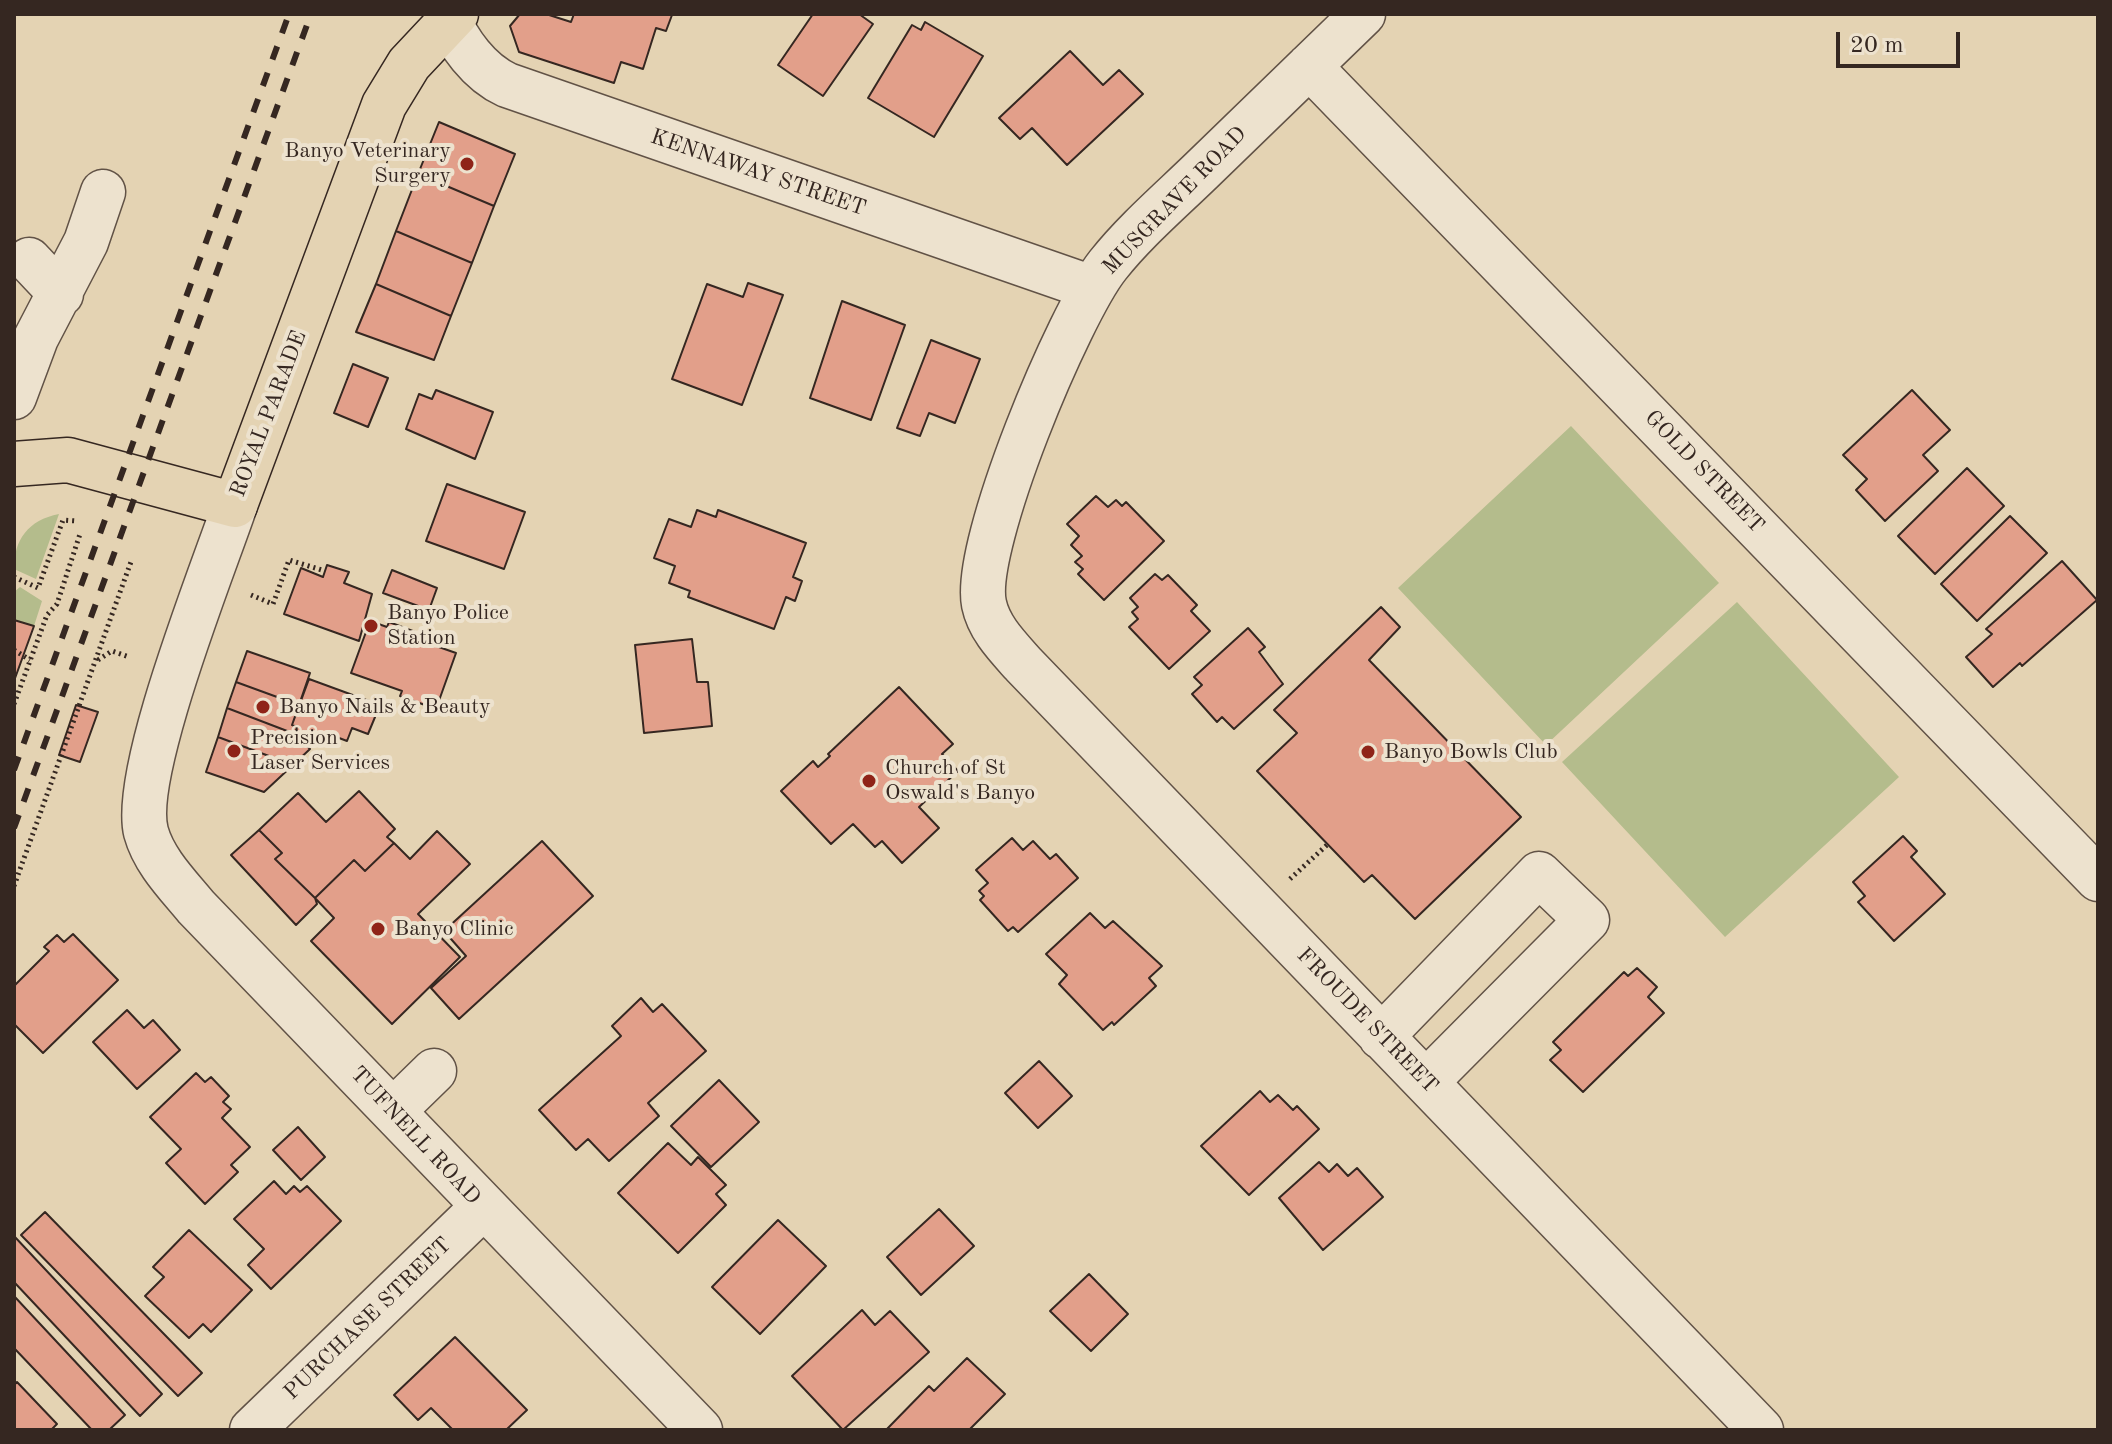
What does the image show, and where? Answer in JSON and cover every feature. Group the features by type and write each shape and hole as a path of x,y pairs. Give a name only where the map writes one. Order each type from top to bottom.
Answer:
{"main road":[{"name":"ROYAL PARADE","path":"235,505 384,105 409,64 450,16"},
{"path":"14,464 68,460 235,505"}],"street":[{"name":"MUSGRAVE ROAD","path":"984,604 985,564 992,529 1050,377 1092,288 1108,265 1150,221 1363,14"},
{"name":"KENNAWAY STREET","path":"450,16 486,73 507,85 1092,288"},
{"name":"GOLD STREET","path":"1309,66 2098,879"},
{"path":"14,397 36,338 86,242 103,192"},
{"path":"29,260 61,294"},
{"name":"ROYAL PARADE","path":"146,830 144,798 155,748 235,505"},
{"name":"FROUDE STREET","path":"984,604 1001,640 1761,1430"},
{"name":"TUFNELL ROAD","path":"146,830 152,850 196,907 700,1430"},
{"path":"1381,1037 1539,874 1587,920 1426,1082"},
{"path":"393,1111 434,1071"},
{"name":"PURCHASE STREET","path":"252,1430 483,1207"}],"path":[{"path":"14,577 38,588 63,520 76,521"},
{"path":"14,704 47,615 57,604 80,534"},
{"path":"14,886 98,661 132,559"},
{"path":"251,595 273,604 289,560 325,571"},
{"path":"14,650 30,660"},
{"path":"98,661 112,651 129,657"},
{"path":"1259,907 1328,844"}],"green space":[{"path":"1571,426 1719,583 1546,745 1398,588"},
{"path":"59,514 36,579 14,569 17,549 25,533 39,521"},
{"path":"20,587 42,601 34,626 14,620 14,592"},
{"path":"1737,602 1899,777 1725,937 1562,762"}],"building":[{"path":"520,14 546,14 571,22 574,14 672,15 666,31 656,28 643,69 621,62 614,83 519,52 510,26"},
{"path":"813,14 859,14 873,24 823,96 778,65"},
{"path":"925,22 983,56 934,137 868,98 912,25 921,30"},
{"path":"1070,51 1103,85 1119,70 1143,94 1067,165 1032,128 1020,139 999,118"},
{"name":"Banyo Veterinary Surgery","path":"439,122 515,154 494,206 418,174"},
{"path":"418,174 494,206 472,263 396,231"},
{"path":"396,231 472,263 451,316 376,284"},
{"path":"748,283 783,295 742,405 672,379 707,284 743,297"},
{"path":"376,284 451,316 434,360 356,332"},
{"path":"842,301 905,325 871,420 810,398"},
{"path":"931,340 980,359 955,423 929,413 920,436 897,428"},
{"path":"353,364 388,378 368,427 334,413"},
{"path":"436,390 493,412 475,459 406,429 419,394 432,399"},
{"path":"1912,390 1950,430 1923,455 1938,471 1885,521 1856,490 1867,479 1843,455"},
{"path":"1967,468 2004,506 1935,574 1898,536"},
{"path":"447,484 525,512 504,569 426,541"},
{"path":"1096,496 1108,507 1116,500 1122,506 1126,502 1164,541 1104,600 1078,574 1083,569 1075,562 1082,556 1071,545 1079,536 1067,524"},
{"path":"697,510 716,517 718,510 806,543 793,577 802,581 795,601 786,597 774,629 688,597 690,591 669,583 675,566 654,558 669,519 691,527"},
{"path":"2010,516 2047,553 1977,621 1941,584"},
{"path":"2062,561 2097,600 2022,666 2020,663 1993,687 1966,657 1992,634 1986,629"},
{"path":"327,565 349,572 344,583 372,594 359,641 284,614 301,568 323,577"},
{"path":"392,570 437,588 429,610 383,593"},
{"path":"1155,574 1162,580 1168,575 1197,605 1191,611 1210,631 1169,669 1129,627 1138,619 1132,612 1138,607 1130,598"},
{"name":"Banyo Bowls Club","path":"1381,607 1400,627 1369,660 1521,817 1415,919 1372,875 1364,882 1257,771 1297,733 1274,710"},
{"path":"14,620 34,626 14,681"},
{"path":"370,621 387,627 389,622 418,633 416,639 456,653 436,709 400,696 402,691 351,673"},
{"path":"1248,628 1265,647 1259,652 1283,684 1234,729 1222,717 1217,722 1192,694 1202,685 1194,677"},
{"path":"692,639 697,682 708,682 712,726 644,733 635,645"},
{"path":"247,651 310,673 299,705 236,682"},
{"path":"309,679 380,705 368,734 352,728 347,741 326,733 322,744 295,734 297,727 292,725"},
{"name":"Banyo Nails & Beauty","path":"236,682 299,705 292,725 297,727 295,734 227,708"},
{"name":"Church of St Oswald's Banyo","path":"899,687 953,744 942,754 958,771 919,807 939,828 902,863 882,841 875,847 853,824 831,844 781,791 813,761 818,767"},
{"path":"76,705 98,712 80,762 59,755"},
{"path":"227,708 295,734 310,749 293,765 218,737"},
{"name":"Precision Laser Services","path":"218,737 293,765 264,792 206,772"},
{"path":"359,791 395,829 387,837 394,843 365,871 354,860 315,898 275,859 282,853 259,830 298,793 326,822"},
{"path":"259,830 282,853 275,859 315,898 317,904 296,925 231,855"},
{"name":"Banyo Clinic","path":"437,831 470,864 418,914 460,957 392,1024 311,941 334,918 315,898 354,860 365,871 394,843 410,859"},
{"path":"1903,836 1917,851 1911,857 1945,894 1894,941 1858,902 1865,896 1853,882"},
{"path":"1012,838 1023,850 1033,841 1050,859 1056,854 1078,878 1018,932 1013,927 1008,931 980,900 984,896 979,891 988,883 976,870"},
{"path":"542,841 593,896 459,1019 431,988 466,956 444,931"},
{"path":"1090,913 1105,928 1113,921 1162,966 1149,978 1156,986 1114,1025 1112,1022 1103,1030 1059,984 1067,975 1046,954"},
{"path":"73,934 118,980 43,1053 14,1024 14,986 49,951 44,947 57,935 64,942"},
{"path":"1637,968 1657,987 1648,997 1664,1013 1583,1092 1550,1060 1561,1050 1553,1042 1624,972 1628,976"},
{"path":"641,998 653,1012 662,1004 706,1051 648,1103 659,1116 609,1161 588,1139 576,1150 539,1110 621,1036 612,1026"},
{"path":"127,1010 144,1028 153,1020 180,1050 137,1089 93,1042"},
{"path":"1039,1061 1072,1096 1038,1128 1005,1093"},
{"path":"196,1073 205,1082 211,1077 229,1096 223,1102 231,1109 222,1118 250,1147 231,1165 238,1172 205,1204 166,1163 181,1149 150,1117"},
{"path":"719,1080 759,1122 711,1167 671,1126"},
{"path":"1260,1091 1270,1102 1278,1095 1293,1110 1297,1106 1319,1129 1249,1195 1201,1146"},
{"path":"298,1127 325,1157 301,1180 273,1150"},
{"path":"668,1143 691,1165 698,1157 726,1185 716,1194 726,1205 678,1253 618,1193"},
{"path":"1319,1162 1329,1172 1337,1164 1348,1176 1357,1168 1383,1197 1323,1250 1279,1198"},
{"path":"274,1181 286,1194 294,1186 300,1192 307,1186 341,1221 271,1289 248,1265 264,1249 234,1219"},
{"path":"939,1209 974,1246 921,1295 887,1257"},
{"path":"45,1212 202,1373 178,1396 21,1235"},
{"path":"778,1220 826,1266 760,1334 712,1287"},
{"path":"189,1230 252,1290 211,1332 203,1324 189,1338 145,1296 164,1277 153,1267"},
{"path":"14,1236 162,1394 140,1416 14,1282"},
{"path":"1089,1274 1128,1314 1091,1351 1050,1311"},
{"path":"14,1296 125,1415 109,1430 92,1430 14,1348"},
{"path":"862,1310 875,1325 890,1311 929,1352 843,1430 792,1376"},
{"path":"455,1337 527,1410 506,1430 453,1430 431,1408 418,1420 394,1395"},
{"path":"967,1358 1005,1394 969,1430 886,1430 929,1386 934,1391"},
{"path":"17,1382 57,1424 51,1430 14,1430 14,1385"}],"railway":[{"path":"14,770 289,14"},
{"path":"14,828 311,14"}],"place":[{"name":"Banyo Veterinary Surgery","path":"467,164"},
{"name":"Banyo Police Station","path":"371,626"},
{"name":"Banyo Nails & Beauty","path":"263,707"},
{"name":"Precision Laser Services","path":"234,751"},
{"name":"Banyo Bowls Club","path":"1368,752"},
{"name":"Church of St Oswald's Banyo","path":"869,781"},
{"name":"Banyo Clinic","path":"378,929"}]}
